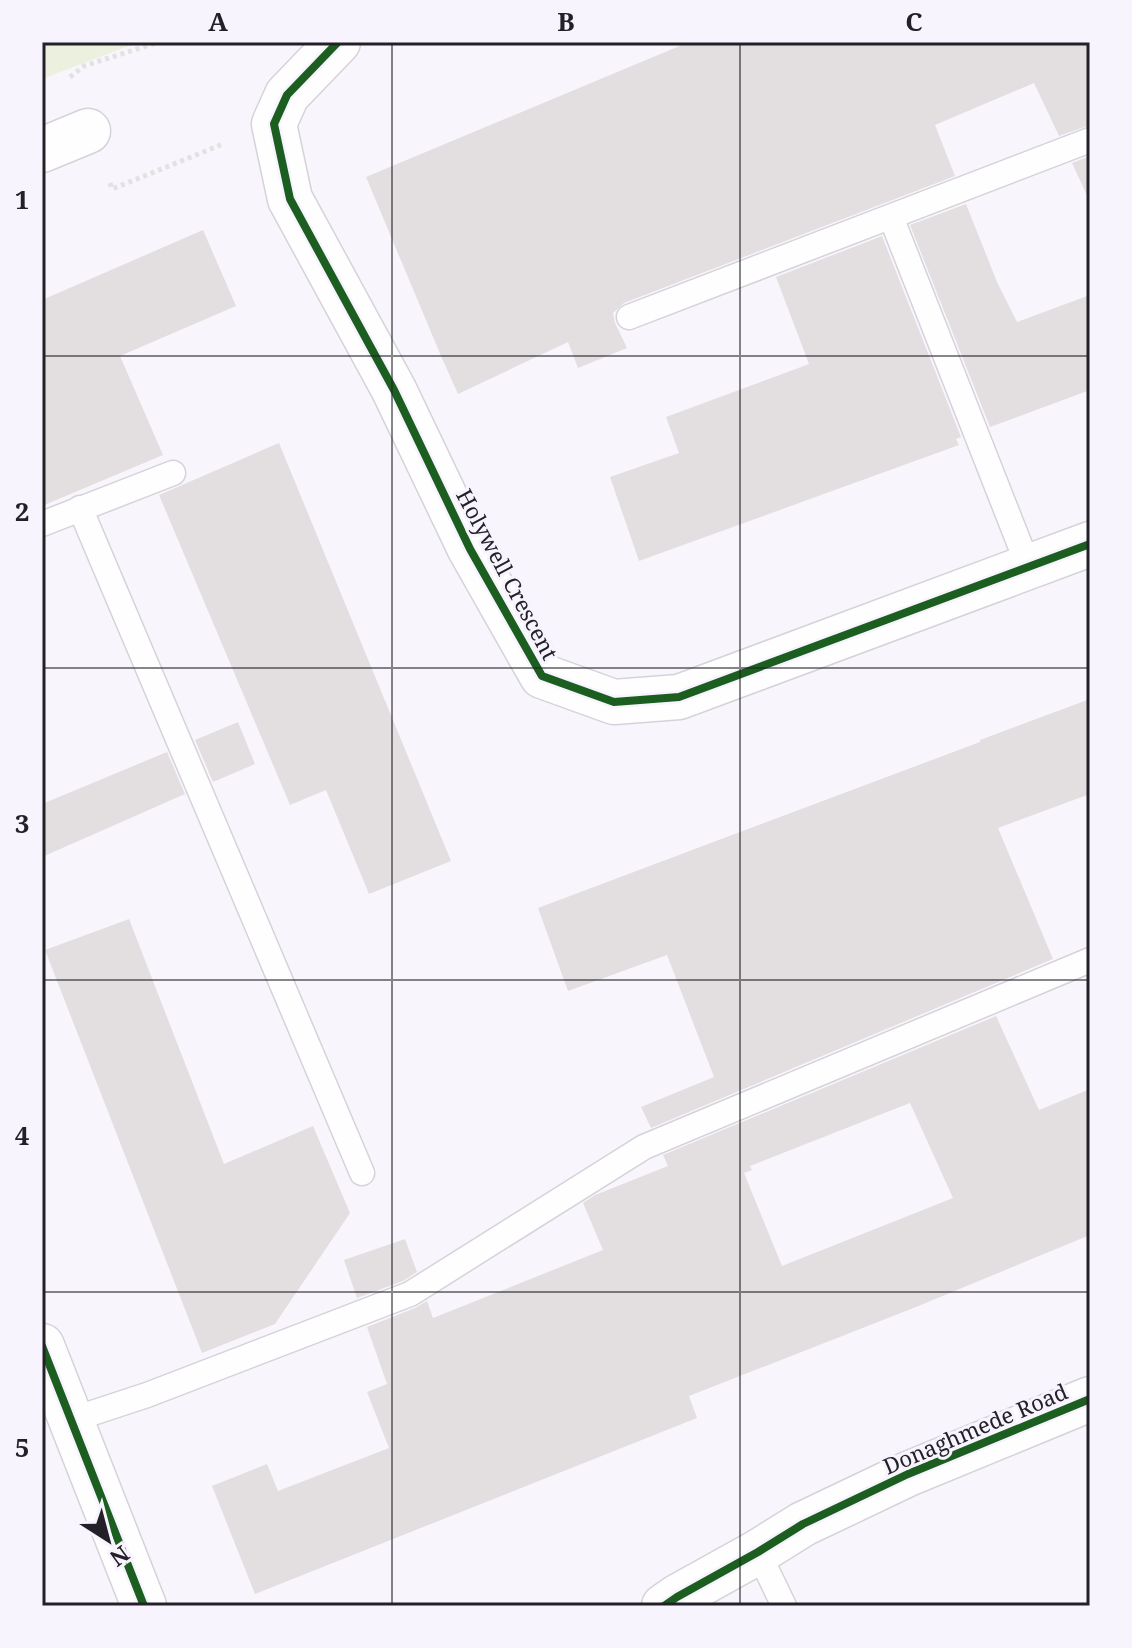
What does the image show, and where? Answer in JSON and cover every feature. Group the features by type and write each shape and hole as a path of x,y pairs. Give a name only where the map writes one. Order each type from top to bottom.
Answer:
{"street":[{"path":"280,110 338,42"},
{"name":"Holywell Crescent","path":"280,110 290,199 394,390 470,549 542,676 614,702 679,697 1090,544"},
{"path":"42,150 88,131"},
{"path":"42,1346 144,1606"},
{"name":"Donaghmede Road","path":"664,1606 803,1524 908,1474 1090,1399"}],"lane":[{"path":"629,317 1090,140"},
{"path":"891,217 1029,568"},
{"path":"42,524 173,473"},
{"path":"80,508 362,1173"},
{"path":"71,1420 147,1395 410,1294 644,1147 1090,960"},
{"path":"758,1552 784,1606"}],"path":[{"path":"159,42 84,66 67,78 112,189 280,110"}],"green space":[{"path":"42,42 139,42 42,79"}],"building":[{"path":"689,42 1090,42 1090,125 1059,136 1034,83 935,125 955,176 624,303 613,313 627,348 578,368 568,342 458,394 366,177"},
{"path":"1090,156 1090,202 1072,163"},
{"path":"966,204 997,282 1017,322 1090,295 1090,390 990,427 910,225"},
{"path":"203,230 236,306 120,356 163,455 42,506 42,300"},
{"path":"882,236 961,437 956,439 959,445 639,561 610,477 679,453 666,417 809,364 776,277"},
{"path":"279,443 451,861 369,894 326,790 290,805 159,495"},
{"path":"1090,699 1090,794 998,828 1053,959 651,1128 641,1107 714,1077 667,955 568,991 538,908"},
{"path":"238,722 255,764 213,782 195,740"},
{"path":"167,752 185,794 42,857 42,804"},
{"path":"129,919 224,1164 313,1126 350,1213 275,1324 202,1353 45,950"},
{"path":"996,1016 1039,1110 1090,1089 1090,1235 689,1396 697,1418 255,1594 212,1486 267,1464 278,1491 389,1448 367,1392 387,1384 367,1327 427,1301 433,1318 603,1250 583,1203 595,1195 668,1166 663,1155","holes":["910,1103 953,1198 782,1266 744,1173 752,1170 750,1166"]},
{"path":"405,1239 417,1272 403,1281 357,1298 344,1260"}],"cycle path":[{"path":"338,42 287,95 274,124 290,199 394,390 470,549 542,676 614,702 679,697 1090,544"},
{"path":"42,1346 144,1606"},
{"path":"664,1606 803,1524 908,1474 1090,1399"}]}
